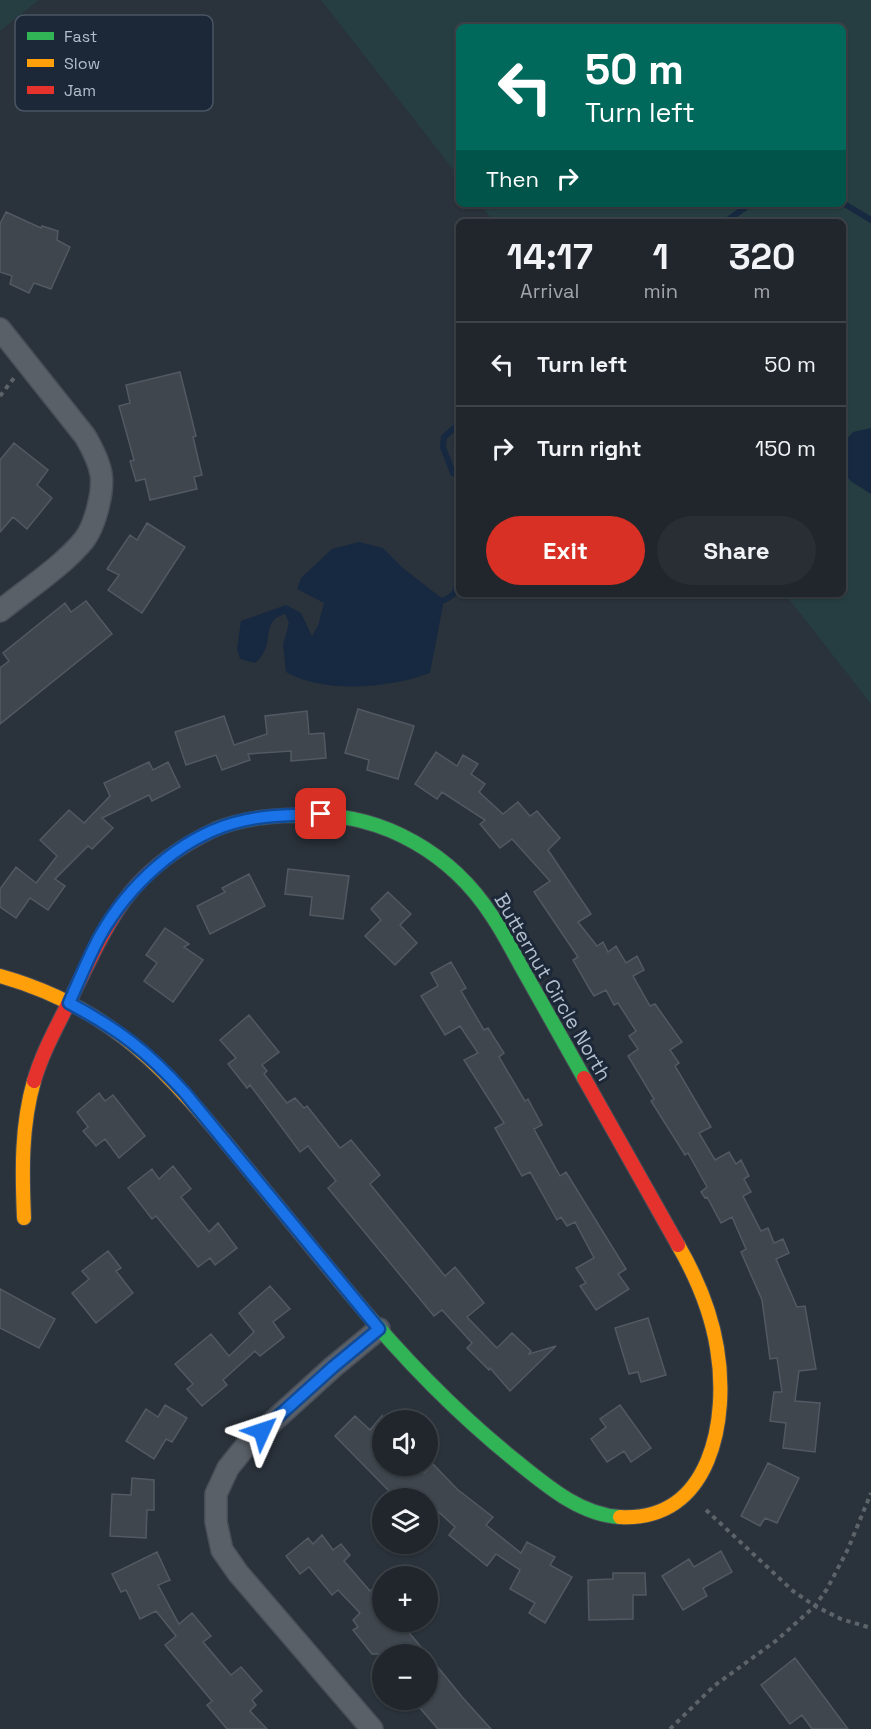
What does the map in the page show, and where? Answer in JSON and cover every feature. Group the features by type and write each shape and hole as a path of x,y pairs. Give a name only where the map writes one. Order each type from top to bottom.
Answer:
{"street":[{"path":"0,329 85,436 94,452 101,475 97,515 85,539 59,564 0,611"},
{"name":"Butternut Circle North","path":"0,976 45,991 69,1003 115,1029 159,1064 379,1329 429,1384 486,1436 537,1476 588,1510 632,1518 657,1512 673,1505 690,1491 713,1443 718,1420 722,1372 713,1323 703,1294 689,1265 492,915 470,886 444,861 407,837 365,822 321,814 275,816 234,823 189,843 153,869 123,900 100,936 69,1003 45,1049 34,1082 25,1117 22,1147 24,1218"},
{"path":"372,1729 238,1573 222,1550 216,1522 216,1494 228,1468 245,1447 333,1367 379,1329"}],"path":[{"path":"670,1729 714,1686 777,1640 816,1606 848,1549 871,1493"},
{"path":"704,1508 793,1591 841,1619 871,1628"}],"green space":[{"path":"0,0 39,0 20,15 15,15 15,19 0,31"},
{"path":"321,0 871,0 871,704 787,597 846,597 846,219 492,219 482,207 846,207 846,24 456,24 456,173"}],"water":[{"path":"871,428 871,494 846,476 846,440 853,432"},
{"path":"359,542 383,548 404,569 444,600 430,673 396,682 357,686 319,684 301,679 286,672 283,645 289,623 285,614 272,622 266,648 255,663 240,659 237,649 241,621 286,605 301,613 312,636 318,626 324,603 297,589 301,578 332,549"}],"building":[{"path":"6,212 41,228 42,226 58,231 57,240 70,247 51,289 34,283 29,293 10,284 12,276 0,272 0,224"},
{"path":"180,372 196,436 193,437 202,475 194,477 197,489 150,500 145,479 136,481 130,461 134,460 119,406 130,403 126,385"},
{"path":"14,443 48,470 37,485 52,498 27,529 13,517 0,532 0,460"},
{"path":"147,523 185,547 142,613 108,590 119,575 107,569 130,535 137,540"},
{"path":"86,601 112,634 0,724 0,668 9,661 3,653 65,603 71,612"},
{"path":"358,709 414,726 398,779 367,770 369,760 345,753"},
{"path":"307,711 309,734 324,733 326,758 291,761 291,751 248,754 250,760 222,770 216,755 186,765 175,732 224,716 234,745 267,734 265,716"},
{"path":"436,752 457,766 463,755 478,764 471,774 485,784 479,792 503,814 518,802 530,816 537,811 560,838 548,850 591,914 578,922 597,946 603,942 608,952 616,946 626,963 637,956 644,970 633,976 650,1006 655,1004 682,1042 670,1050 679,1063 675,1066 711,1127 699,1133 715,1160 729,1152 736,1164 741,1160 749,1176 744,1179 751,1192 743,1196 761,1231 768,1228 774,1243 783,1239 789,1253 776,1259 797,1307 805,1306 816,1369 799,1371 795,1401 820,1403 815,1452 783,1448 786,1423 770,1421 774,1392 782,1392 777,1358 770,1359 762,1300 741,1252 746,1249 732,1217 721,1223 707,1197 705,1198 701,1192 707,1187 688,1153 685,1155 651,1101 654,1099 628,1056 638,1049 629,1036 636,1031 618,1003 614,1005 606,990 594,996 589,988 573,960 578,957 534,892 550,881 512,839 500,848 480,824 485,820 442,792 437,799 415,784"},
{"path":"149,762 153,770 168,762 180,787 152,801 149,795 102,818 113,828 92,849 88,846 55,879 65,886 48,910 30,898 16,918 0,907 0,889 16,867 36,883 57,856 40,840 69,810 84,823 110,796 104,783"},
{"path":"288,869 349,876 343,919 310,915 312,897 285,894"},
{"path":"249,874 265,906 210,934 197,906 225,892 222,888"},
{"path":"388,892 411,914 400,925 417,943 395,965 365,936 381,920 371,909"},
{"path":"165,928 189,944 184,947 203,960 173,1002 144,981 157,963 146,955"},
{"path":"451,962 466,988 461,991 484,1030 488,1028 504,1053 499,1057 525,1101 528,1099 542,1125 534,1129 560,1176 566,1172 626,1269 618,1274 629,1289 596,1310 580,1286 586,1283 576,1268 594,1258 575,1222 567,1226 561,1217 557,1220 530,1172 522,1176 495,1128 504,1123 464,1060 478,1053 460,1026 445,1035 421,996 438,986 431,973"},
{"path":"249,1015 279,1052 262,1065 267,1071 264,1074 287,1103 295,1098 304,1108 307,1106 340,1148 351,1140 380,1175 370,1184 445,1276 455,1267 484,1303 467,1317 497,1348 512,1333 531,1351 529,1354 556,1346 510,1391 490,1368 489,1370 467,1348 472,1343 442,1310 434,1316 328,1188 336,1181 308,1146 300,1152 250,1085 247,1088 228,1064 236,1058 220,1040"},
{"path":"99,1093 105,1101 113,1095 145,1136 119,1158 105,1139 96,1146 83,1131 88,1127 77,1112"},
{"path":"173,1166 191,1189 181,1197 209,1232 218,1223 237,1248 215,1265 210,1258 198,1267 156,1216 152,1219 128,1188 152,1169 159,1179"},
{"path":"108,1251 121,1268 116,1271 133,1293 96,1323 72,1293 89,1279 82,1271"},
{"path":"270,1286 290,1309 273,1322 284,1337 260,1356 255,1351 223,1380 227,1385 202,1406 187,1389 193,1384 175,1364 211,1334 229,1356 254,1332 239,1313"},
{"path":"0,1289 55,1319 39,1348 0,1328"},
{"path":"648,1318 666,1375 641,1382 638,1372 629,1374 615,1328"},
{"path":"165,1405 187,1418 172,1442 166,1439 154,1459 126,1441 146,1409 158,1417"},
{"path":"620,1405 651,1448 631,1462 624,1451 607,1462 591,1439 606,1427 600,1419"},
{"path":"355,1416 370,1430 372,1428 372,1474 335,1436"},
{"path":"768,1463 799,1478 777,1523 765,1518 760,1526 741,1516"},
{"path":"438,1469 457,1489 493,1517 486,1525 521,1553 527,1542 555,1557 550,1565 572,1577 545,1623 529,1613 535,1603 510,1589 520,1570 496,1554 487,1566 449,1535 455,1527 438,1511 438,1488 386,1488 374,1476 438,1476"},
{"path":"132,1478 154,1480 154,1510 147,1510 146,1538 110,1536 112,1494 131,1495"},
{"path":"322,1535 333,1550 341,1544 350,1555 344,1561 370,1591 372,1589 372,1632 408,1632 419,1644 372,1644 372,1654 353,1630 358,1627 353,1620 360,1613 338,1590 332,1595 309,1567 300,1574 286,1556 308,1538 313,1544"},
{"path":"721,1551 732,1572 703,1588 707,1596 683,1610 662,1576 689,1559 694,1567"},
{"path":"157,1552 170,1580 158,1585 179,1624 192,1613 211,1636 203,1642 231,1675 241,1667 262,1691 252,1700 256,1705 250,1711 267,1729 227,1729 207,1705 212,1701 165,1645 176,1636 156,1611 140,1619 126,1590 121,1592 112,1574"},
{"path":"613,1573 645,1573 646,1595 633,1595 633,1619 589,1620 588,1580 613,1579"},
{"path":"795,1658 848,1729 812,1729 802,1715 790,1724 761,1685"},
{"path":"438,1667 491,1729 438,1729 422,1710 438,1710"}],"waterway":[{"path":"846,205 871,220"},
{"path":"729,219 746,207"},
{"path":"456,427 444,437 443,447 453,473 456,474"},
{"path":"444,600 456,590"}],"traffic: fast":[{"path":"216,829 250,819 310,815 364,822 390,830 414,842 457,874 492,916 584,1078"},
{"path":"351,1295 429,1382 516,1461 577,1505 605,1515 620,1517"}],"traffic: slow":[{"path":"0,976 76,1006 107,1025 163,1072 215,1129 351,1295"},
{"path":"24,1218 25,1132 34,1081"},
{"path":"620,1517 651,1514 676,1503 694,1484 708,1461 716,1434 720,1405 717,1348 702,1295 678,1245"}],"traffic: jam":[{"path":"34,1081 47,1047 100,940 127,896 163,860 216,829"},
{"path":"584,1078 678,1245"}],"route":[{"path":"262,1431 379,1329 159,1064 115,1029 69,1003 100,936 123,900 153,869 189,843 234,823 275,816 321,814"}]}
